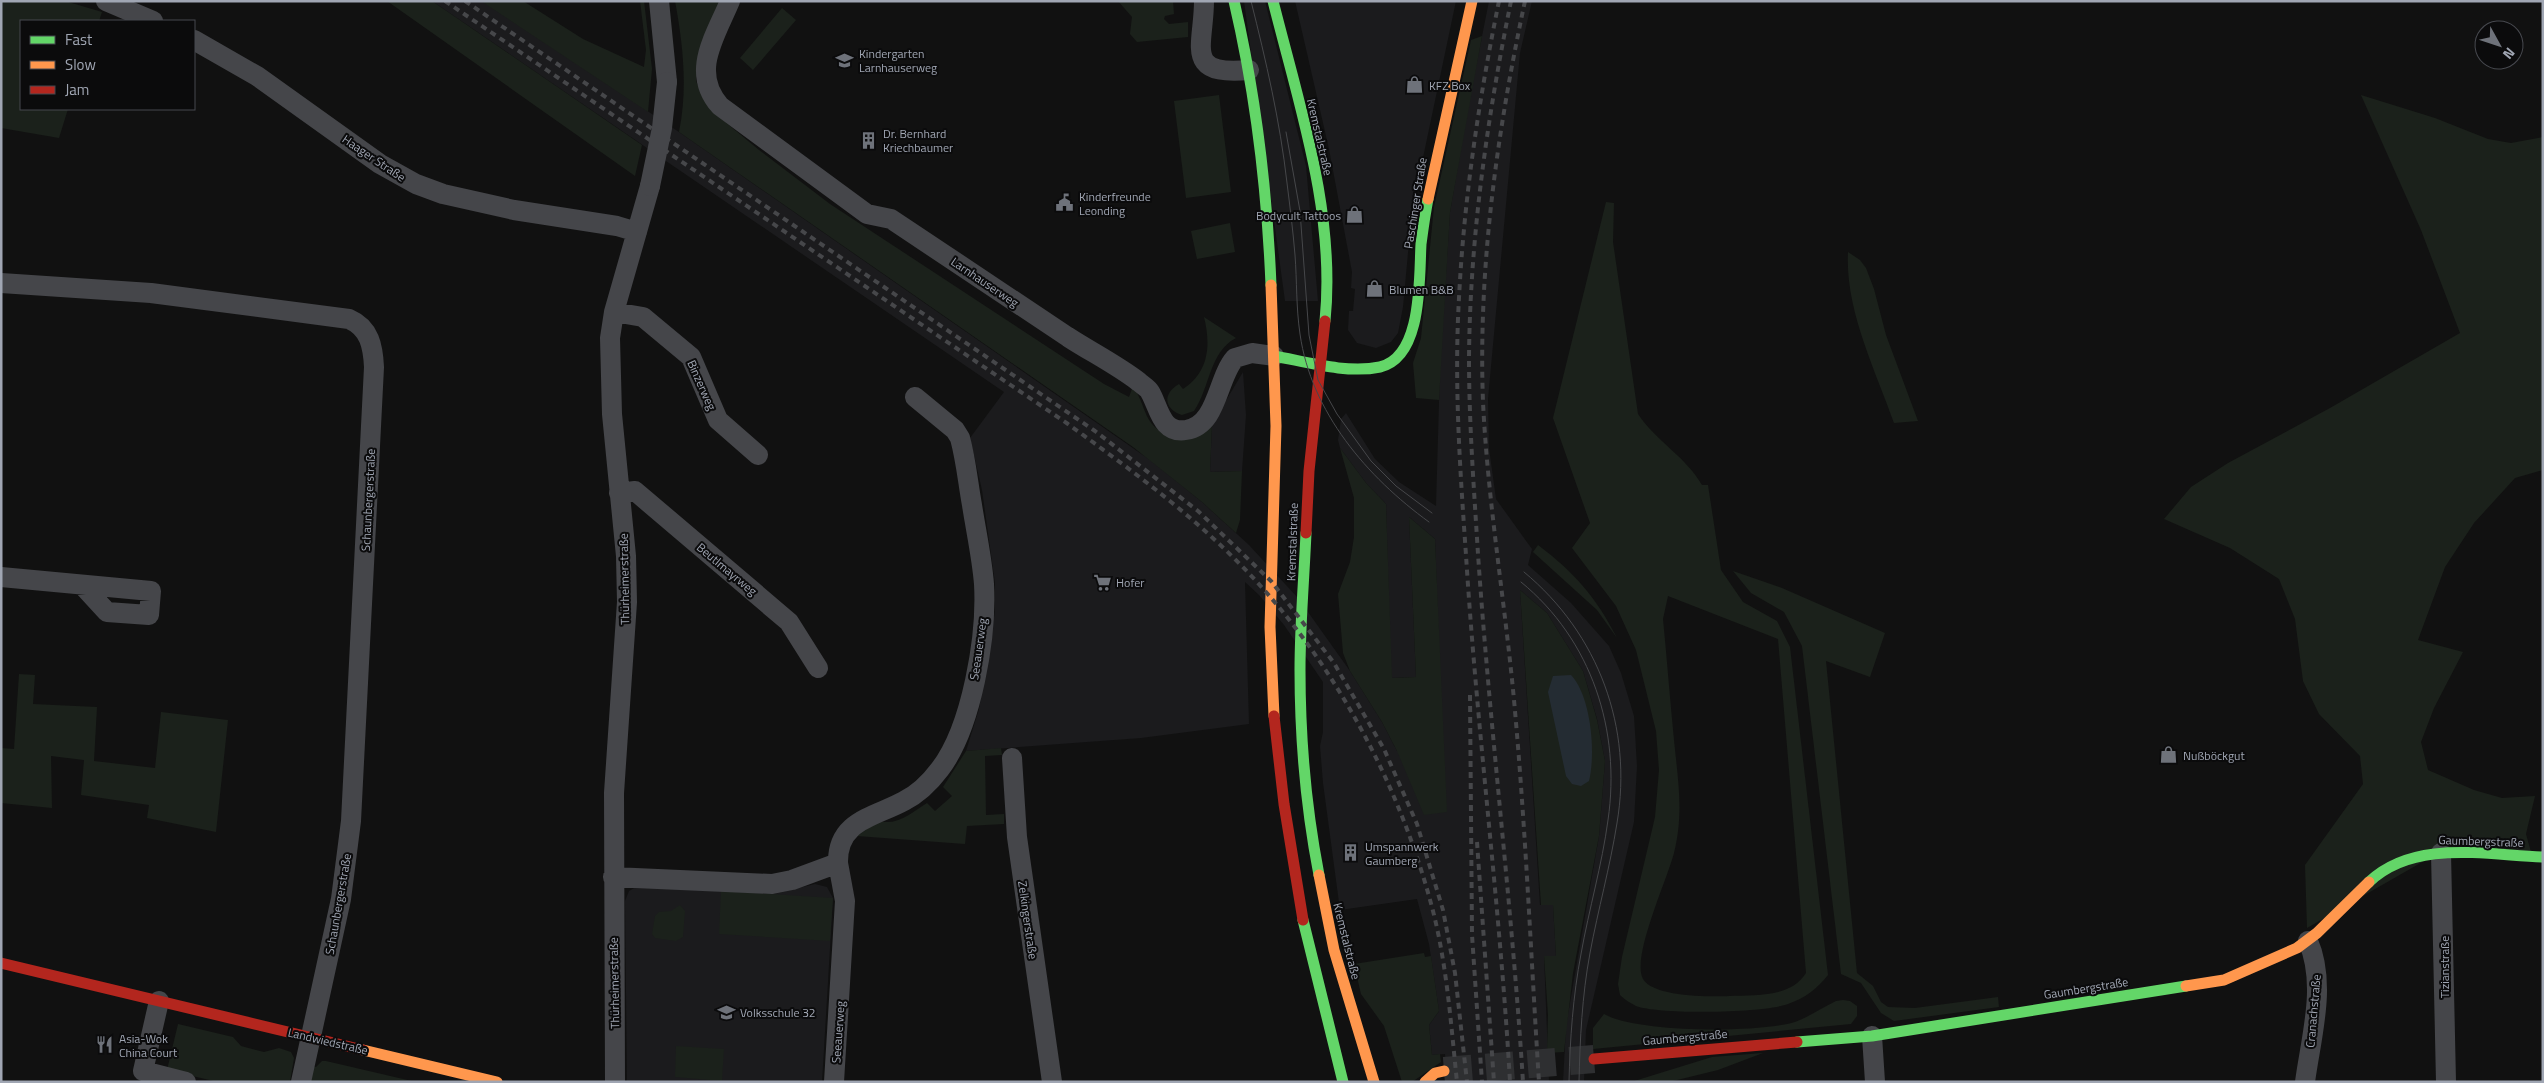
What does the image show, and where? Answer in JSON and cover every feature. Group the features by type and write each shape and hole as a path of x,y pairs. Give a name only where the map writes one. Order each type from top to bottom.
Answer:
{"main road":[{"name":"Kremstalstraße","path":"1234,1 1249,70 1265,186 1270,244 1276,424 1272,693 1279,765 1290,843 1310,948 1343,1082"},
{"name":"Kremstalstraße","path":"1273,1 1309,143 1321,205 1326,248 1327,278 1309,471 1300,670 1305,775 1311,834 1334,950 1374,1082"},
{"name":"Paschinger Straße","path":"1320,363 1377,369 1390,364 1399,357 1411,335 1416,312 1425,213 1472,1"},
{"name":"Larnhauserweg","path":"1274,356 1320,363"},
{"name":"Gaumbergstraße","path":"1594,1059 1872,1036 2224,980 2286,955 2308,941 2378,874 2408,858 2441,853 2543,857"},
{"name":"Landwiedstraße","path":"1,963 497,1082"},
{"path":"1425,1082 1435,1073 1444,1071"}],"street":[{"path":"106,1 150,20"},
{"name":"Thürheimerstraße","path":"615,1082 613,877 616,757 627,602 626,556 612,414 610,356 614,312 650,186 662,128 667,82 659,1"},
{"name":"Larnhauserweg","path":"730,1 708,51 706,64 708,88 720,106 867,214 891,219 1137,381 1150,391 1157,411 1170,426 1186,430 1204,421 1211,410 1226,371 1235,358 1252,353 1274,356"},
{"path":"1204,1 1199,45 1205,62 1210,67 1224,72 1249,70"},
{"name":"Haager Straße","path":"195,41 257,76 380,164 416,184 444,194 514,210 617,226 637,232"},
{"name":"Schaunbergerstraße","path":"1,283 151,293 350,320 358,323 368,334 374,367 352,815 341,899 301,1082"},
{"name":"Binzerweg","path":"614,312 642,317 691,357 718,420 758,455"},
{"name":"Seeauerweg","path":"834,1082 845,901 838,863 840,847 849,829 864,819 914,795 934,776 949,756 958,738 964,719 981,646 984,582 963,448 954,430 915,397"},
{"name":"Beutlmayrweg","path":"619,493 635,491 789,622 818,668"},
{"path":"1,577 70,582 84,586"},
{"name":"Zelkingerstraße","path":"1012,758 1017,837 1052,1082"},
{"name":"Tizianstraße","path":"2441,853 2446,1082"},
{"path":"613,877 772,884 792,880 838,863"},
{"name":"Cranachstraße","path":"2305,1082 2317,988 2316,959 2308,941"},
{"path":"159,1001 143,1071 186,1082"},
{"path":"1872,1036 1875,1082"}],"shaded area":[{"path":"1,1 65,1 102,12 99,20 20,20 20,110 68,110 59,138 1,128"},
{"path":"387,1 432,1 642,145 635,176"},
{"path":"432,1 482,1 679,132 1150,460 1202,502 1249,545 1298,598 1350,671 1382,722 1397,751 1439,650 1435,539 1409,517 1416,677 1391,678 1386,504 1366,483 1340,448 1338,440 1341,419 1346,413 1375,459 1399,482 1436,506 1440,367 1450,212 1468,107 1489,1 1532,1 1520,53 1488,399 1489,448 1496,499 1532,549 1528,565 1571,603 1609,646 1621,673 1634,716 1637,766 1634,822 1586,1030 1584,1082 1563,1082 1566,1026 1599,836 1605,761 1597,719 1583,671 1547,613 1520,590 1540,905 1553,905 1556,956 1544,957 1549,1082 1446,1082 1445,1054 1432,1055 1429,1025 1439,1011 1429,944 1417,899 1340,910 1323,783 1320,746 1323,732 1323,682 1284,625 1259,595 1245,582 1249,724 1141,738 966,751 979,709 995,611 995,583 982,490 970,438 1004,392"},
{"path":"481,1 523,1 583,39 644,67 646,50 640,1 644,1 652,69 648,112"},
{"path":"675,1 721,1 697,63 696,81 703,98 712,111 759,150 830,204 1104,384 1129,397 1133,386 1150,421 1161,432 1171,437 1212,424 1210,472 1242,471 1240,520 1236,533 1202,502 1133,447 679,132 684,83"},
{"path":"1118,1 1173,1 1174,14 1165,16 1164,19 1169,24 1188,22 1188,37 1137,42 1130,34 1132,17"},
{"path":"1244,1 1265,1 1306,166 1318,301 1285,301"},
{"path":"1295,1 1456,1 1412,210 1403,307 1398,333 1391,342 1376,348 1357,343 1348,330 1349,311 1353,311 1355,289 1351,288 1352,272 1329,149"},
{"path":"782,8 796,20 753,70 740,58"},
{"path":"1482,36 1450,212 1439,400 1416,398 1413,363 1421,338 1434,207 1471,40"},
{"path":"1219,95 1231,192 1186,198 1174,101"},
{"path":"2361,95 2435,118 2488,139 2511,143 2543,137 2543,470 2515,478 2474,523 2445,567 2418,640 2463,652 2434,708 2421,742 2428,770 2474,790 2502,798 2535,796 2526,834 2531,852 2445,849 2307,928 2305,865 2363,784 2360,756 2319,714 2303,681 2295,619 2279,579 2230,548 2164,519 2191,487 2228,463 2330,408 2460,333 2421,230"},
{"path":"1606,202 1614,203 1613,242 1638,414 1653,433 1688,466 1702,485 1708,485 1721,570 1743,602 1777,621 1790,647 1828,975 1820,985 1794,1002 1757,1009 1688,1012 1648,1009 1636,1006 1620,995 1618,984 1622,957 1655,817 1659,770 1656,731 1636,650 1616,606 1572,548 1590,523 1553,418","holes":["1668,596 1778,639 1806,973 1791,987 1772,994 1697,996 1670,993 1649,985 1643,979 1641,969 1646,937 1674,853 1679,824 1678,783 1663,619"]},
{"path":"1230,223 1235,252 1197,259 1191,231"},
{"path":"1848,252 1860,260 1866,268 1874,289 1886,335 1918,421 1894,423 1856,317 1848,274"},
{"path":"1204,317 1236,338 1220,352 1194,411 1182,415 1172,409 1167,401 1170,392 1174,388 1179,384 1183,389 1192,382 1203,366 1207,348"},
{"path":"1243,372 1246,415 1242,471 1210,472 1212,424"},
{"path":"1340,448 1366,483 1386,504 1392,678 1416,677 1409,517 1435,539 1447,812 1424,815 1397,751 1382,722 1350,671 1343,653 1338,594 1350,562 1354,537 1354,498"},
{"path":"1538,545 1584,587 1601,610 1617,638 1597,610 1533,552"},
{"path":"1733,571 1782,588 1885,633 1870,677 1826,661 1857,973 1873,986 1881,1002 1888,1007 1915,1008 1998,997 1999,1007 1894,1021 1881,1013 1861,983 1841,974 1802,646 1784,612 1751,593"},
{"path":"1520,590 1547,613 1583,671 1597,720 1605,761 1599,836 1573,973 1564,1052 1547,1053 1548,1015 1544,956 1556,956 1553,905 1541,905"},
{"path":"19,674 35,675 33,704 97,707 94,761 155,768 161,712 228,720 216,832 147,818 149,805 81,795 84,760 51,756 52,808 1,803 1,748 14,749"},
{"path":"1571,675 1578,684 1583,696 1592,741 1589,781 1581,786 1572,784 1566,776 1548,692 1553,676"},
{"path":"1001,748 1002,755 985,756 986,815 1004,814 1004,824 967,826 965,844 857,836 878,821 892,822 898,820 927,803 935,811 952,796 943,787 966,751"},
{"name":"Volksschule 32","path":"815,884 827,887 833,898 822,1082 627,1082 625,901 629,891 636,887 774,894"},
{"path":"721,891 833,898 830,941 719,934"},
{"path":"680,905 685,911 683,937 676,941 655,938 652,934 655,916 659,912 671,911"},
{"path":"1424,953 1425,957 1431,956 1439,1011 1429,1025 1432,1055 1440,1054 1441,1062 1412,1082 1402,1082 1384,1026 1361,994 1354,964"},
{"path":"1836,1001 1850,1001 1857,1006 1857,1016 1851,1024 1593,1049 1593,1028 1604,1014 1643,1025 1669,1028 1754,1028 1795,1022"},
{"path":"178,1024 233,1037 241,1046 264,1052 279,1048 291,1052 294,1058 290,1082 218,1082 167,1070"},
{"path":"676,1046 724,1049 722,1081 675,1077"},
{"path":"1763,1053 1718,1070 1669,1082 1631,1082 1712,1057"},
{"path":"322,1061 416,1082 308,1082 311,1066 316,1067"}],"tunnel":[{"path":"1444,1071 1594,1059"}],"tram line":[{"path":"1251,1 1281,137 1296,265 1300,334 1306,363 1316,390 1329,416 1345,440 1384,485 1429,522"},
{"path":"1286,132 1300,211 1309,335 1318,380 1337,414 1371,461 1396,486 1432,513"},
{"path":"1524,572 1550,597 1572,624 1591,654 1605,685 1614,718 1620,752 1621,787 1617,823 1585,985 1579,1082"},
{"path":"1521,582 1546,605 1566,631 1583,659 1596,689 1605,721 1610,753 1611,787 1608,820 1578,970 1572,1018 1569,1082"}],"railway":[{"path":"445,1 1068,424 1172,502 1244,568 1295,627 1321,664 1346,702 1388,783 1420,868 1438,932 1448,996 1457,1082"},
{"path":"465,1 1095,431 1198,511 1271,581 1334,663 1384,749 1417,824 1443,910 1455,973 1467,1082"},
{"path":"1499,1 1479,112 1465,223 1461,261 1457,394 1476,687 1506,1016 1510,1082"},
{"path":"1511,1 1487,134 1476,223 1470,313 1469,383 1473,481 1483,620 1523,1082"},
{"path":"1525,1 1498,150 1487,251 1482,352 1485,441 1519,757 1539,1082"},
{"path":"1470,695 1472,935 1482,1082"},
{"path":"1477,842 1494,1082"}],"traffic: fast":[{"path":"1234,1 1242,36 1259,142 1267,213 1271,285"},
{"path":"1273,1 1304,119 1320,200 1325,240 1327,281 1325,321"},
{"path":"1274,356 1354,369 1380,367 1394,360 1404,348 1411,333 1416,314 1421,244 1428,199"},
{"path":"1306,533 1301,619 1300,696 1307,799 1319,875"},
{"path":"2369,882 2387,868 2407,860 2429,855 2475,853 2543,857"},
{"path":"1303,920 1343,1082"},
{"path":"1797,1042 1872,1036 2186,986"}],"traffic: slow":[{"path":"1428,199 1472,1"},
{"path":"1271,285 1276,426 1270,627 1274,716"},
{"path":"1319,875 1334,950 1374,1082"},
{"path":"2186,986 2224,980 2297,948 2317,933 2369,882"},
{"path":"363,1050 497,1082"},
{"path":"1425,1082 1435,1073 1444,1071"}],"traffic: jam":[{"path":"1306,533 1309,471 1325,321"},
{"path":"1274,716 1284,804 1303,920"},
{"path":"1,963 363,1050"},
{"path":"1594,1059 1797,1042"}],"place":[{"name":"Kindergarten Larnhauserweg","path":"845,60"},
{"name":"KFZ Box","path":"1415,85"},
{"name":"Dr. Bernhard Kriechbaumer","path":"869,140"},
{"name":"Kinderfreunde Leonding","path":"1065,203"},
{"name":"Bodycult Tattoos","path":"1355,215"},
{"name":"Blumen B&B","path":"1375,289"},
{"name":"Hofer","path":"1102,582"},
{"name":"Nußböckgut","path":"2169,755"},
{"name":"Umspannwerk Gaumberg","path":"1351,853"},
{"name":"Volksschule 32","path":"726,1012"},
{"name":"Asia-Wok China Court","path":"105,1045"}]}
